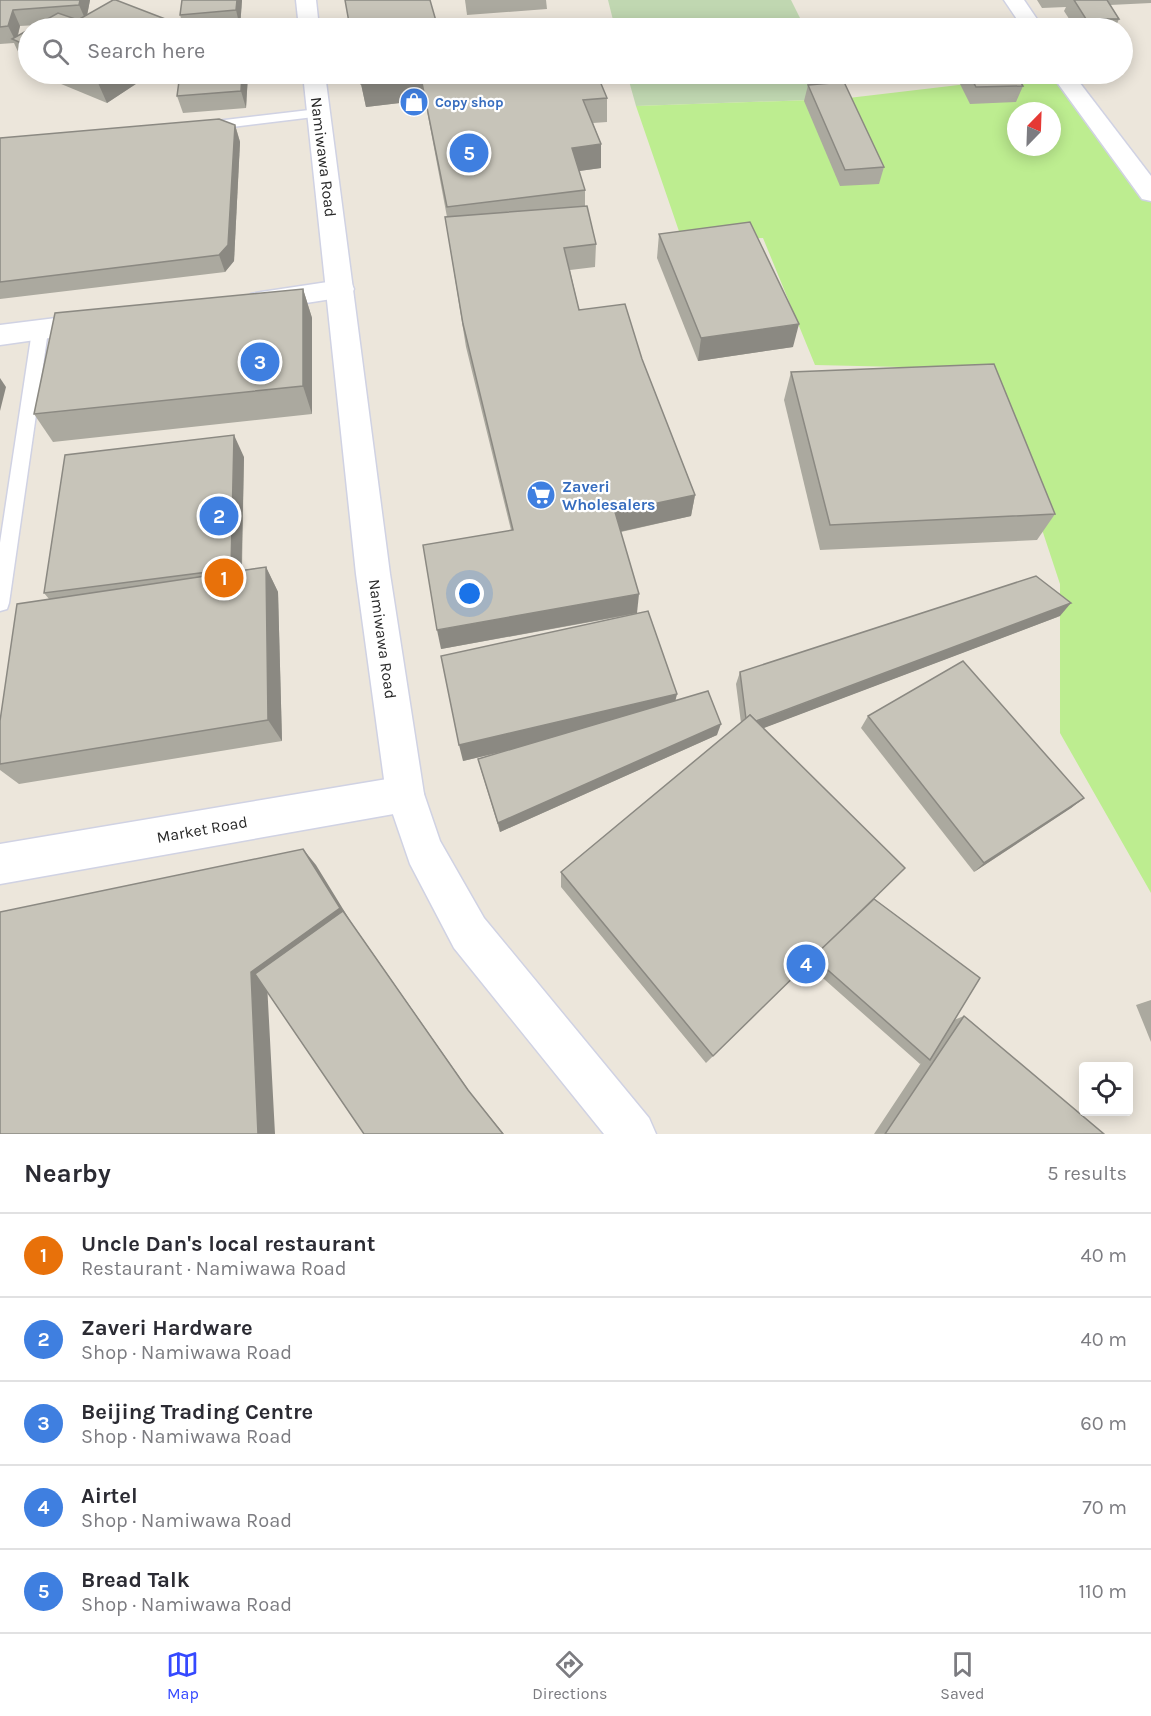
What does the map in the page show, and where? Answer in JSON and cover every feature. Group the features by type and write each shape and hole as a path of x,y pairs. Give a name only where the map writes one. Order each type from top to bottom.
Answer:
{"street":[{"path":"306,0 308,18"},
{"path":"1014,0 1026,18"},
{"name":"Namiwawa Road","path":"315,84 373,574 405,794 424,850 468,933 633,1134"},
{"path":"1069,84 1151,193"},
{"path":"238,304 341,289"},
{"path":"0,335 119,320"},
{"name":"Market Road","path":"0,864 405,794"}],"lane":[{"path":"189,129 318,113"},
{"path":"0,603 40,330"}],"green space":[{"path":"608,0 791,0 800,18 612,18"},
{"path":"630,84 833,84 840,99 636,106"},
{"path":"967,84 1070,84 1151,187 1151,893 1060,733 1060,584 989,369 815,365 763,238 682,240 636,106 840,99"}],"building":[{"path":"0,0 80,0 79,5 13,10 8,26 0,27"},
{"path":"116,0 163,18 82,18"},
{"path":"182,0 237,0 236,10 180,15"},
{"path":"345,0 430,0 435,18 348,18"},
{"path":"1074,0 1107,0 1118,18 1085,18"},
{"path":"58,13 72,18 49,18"},
{"path":"179,84 241,84 241,91 177,96"},
{"path":"422,84 601,84 607,98 583,100 601,144 572,148 585,190 447,207"},
{"path":"845,84 884,167 845,170 808,85"},
{"path":"974,84 1022,84 1023,86 976,87"},
{"path":"219,119 235,125 228,245 219,255 0,282 0,138"},
{"path":"587,206 596,244 564,248 579,310 625,304 642,359 695,495 615,512 639,594 437,630 423,545 513,530 463,324 445,217"},
{"path":"750,222 799,324 701,338 659,234"},
{"path":"303,289 303,386 34,414 55,313"},
{"path":"994,364 1055,514 830,525 791,372"},
{"path":"234,435 231,569 44,593 65,455"},
{"path":"266,567 268,720 0,764 0,721 17,604"},
{"path":"1036,576 1071,603 756,721 750,715 746,719 740,672"},
{"path":"648,611 677,694 459,745 441,656"},
{"path":"963,661 1084,798 984,863 868,716"},
{"path":"708,691 721,724 498,823 478,759"},
{"path":"750,715 905,868 713,1056 561,872"},
{"path":"303,849 340,908 251,972 258,1134 0,1134 0,912"},
{"path":"874,899 980,978 930,1060 813,957"},
{"path":"343,911 468,1090 503,1134 364,1134 255,974"},
{"path":"964,1016 1079,1113 1079,1116 1083,1116 1104,1134 885,1134"}],"place":[{"name":"Copy shop","path":"414,102"},
{"name":"Bread Talk","path":"469,153"},
{"name":"Beijing Trading Centre","path":"260,362"},
{"name":"Zaveri Wholesalers","path":"541,495"},
{"name":"Zaveri Hardware","path":"219,516"},
{"name":"Uncle Dan's local restaurant","path":"224,578"},
{"name":"Airtel","path":"806,964"}]}
